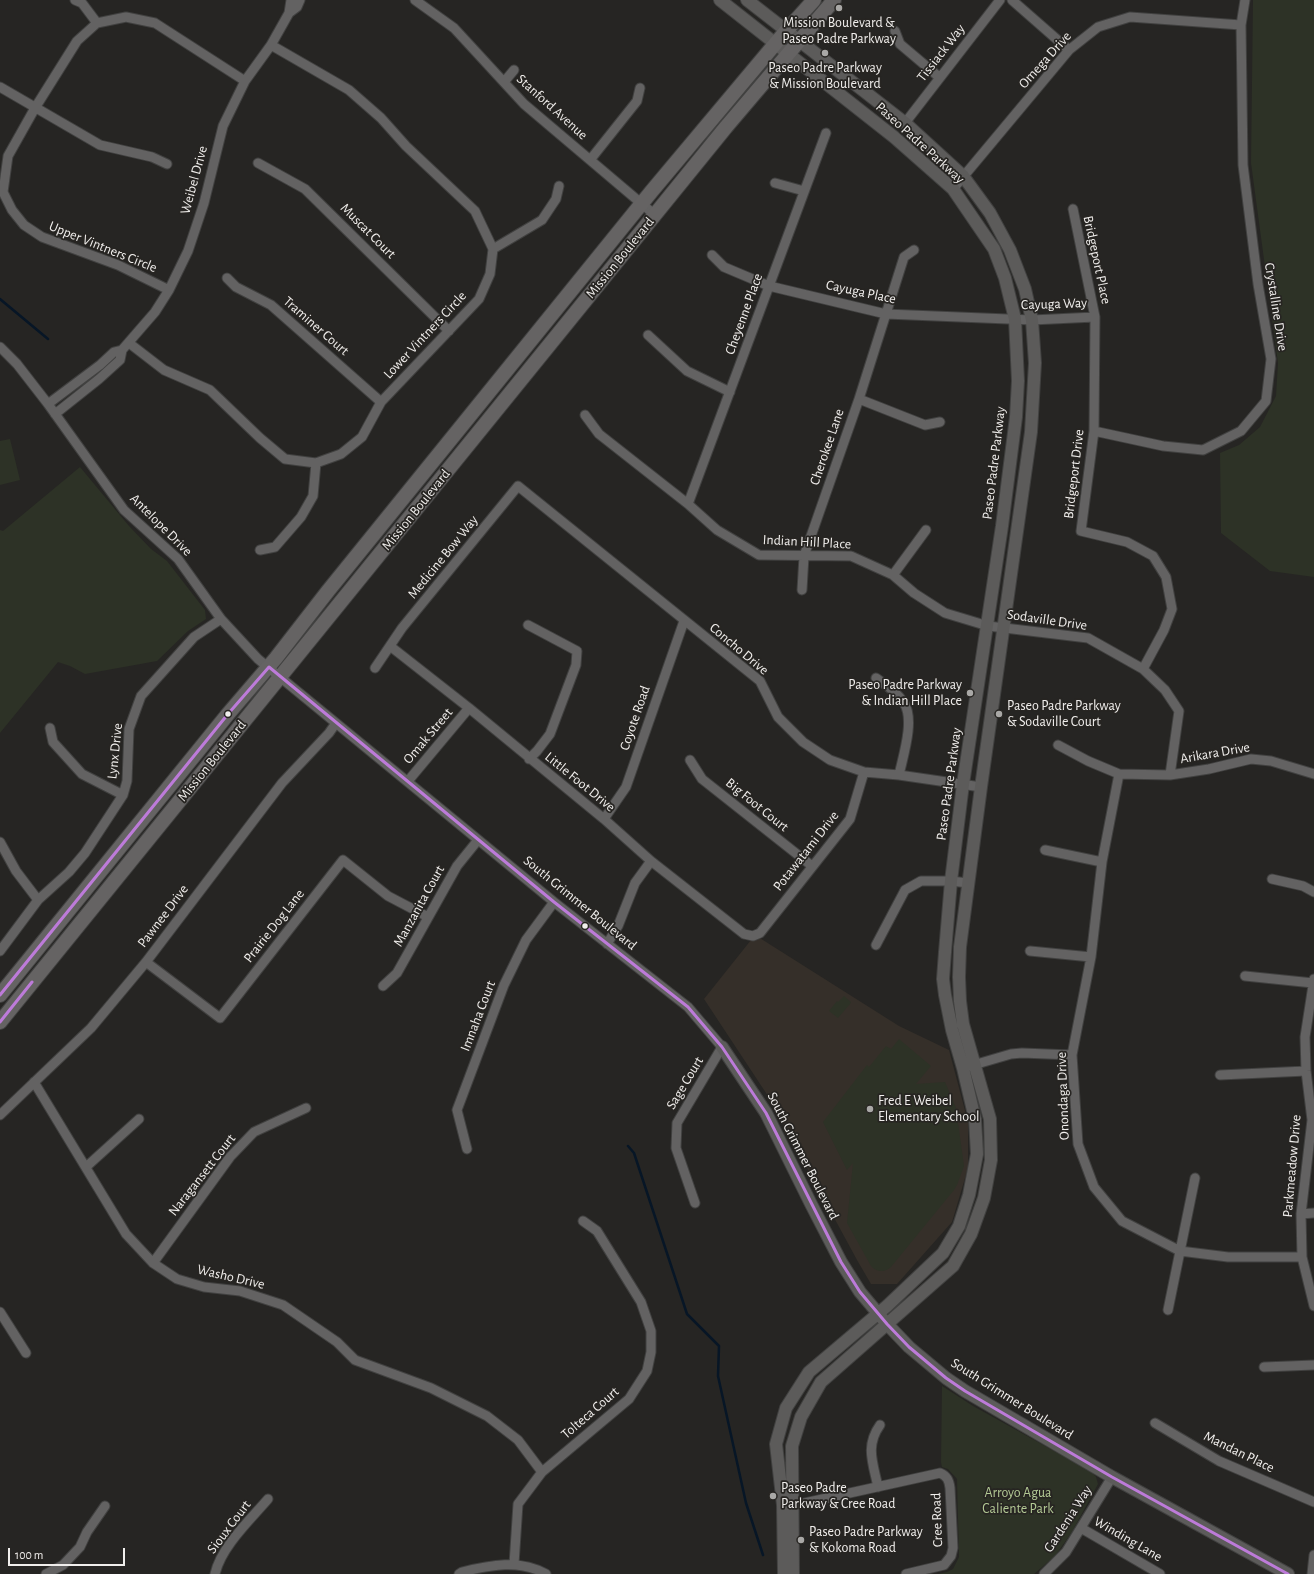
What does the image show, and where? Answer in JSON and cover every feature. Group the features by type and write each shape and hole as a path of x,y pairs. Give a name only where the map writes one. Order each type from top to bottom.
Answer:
{"main road":[{"name":"Paseo Padre Parkway","path":"720,0 894,137 953,189 994,249 1005,278 1015,319 1018,381 1016,417 988,626 963,784 951,881 943,979 952,1030 975,1119 978,1154 969,1196 959,1226 943,1253 878,1314 809,1372 786,1408 776,1444 788,1504 793,1574"},
{"name":"Paseo Padre Parkway","path":"747,0 905,123 963,176 990,213 1010,250 1025,289 1032,320 1035,363 1031,432 960,947 960,1001 964,1024 990,1118 991,1160 984,1198 971,1234 953,1266 821,1382 801,1417 792,1446 784,1574"},
{"name":"Mission Boulevard","path":"0,995 228,714 269,667 642,204 775,44 814,0"},
{"name":"Mission Boulevard","path":"0,1022 655,215 788,53 834,0"},
{"name":"South Grimmer Boulevard","path":"722,1047 766,1113 811,1204 849,1275 878,1314 909,1347 965,1391 1112,1477 1288,1574"}],"street":[{"path":"76,0 82,3 98,23"},
{"name":"Weibel Drive","path":"48,404 79,382 114,352 122,350 155,312 169,290 188,252 204,203 222,126 245,81 271,45 288,13 291,0"},
{"name":"Weibel Drive","path":"288,13 297,7 300,0"},
{"name":"Stanford Avenue","path":"415,0 454,28 524,104 655,215"},
{"name":"Tissiack Way","path":"905,123 939,77 1000,0"},
{"path":"1012,0 1069,50"},
{"name":"Crystalline Drive","path":"1094,431 1163,446 1203,450 1241,431 1266,401 1271,359 1258,284 1243,165 1241,25 1245,0"},
{"name":"Upper Vintners Circle","path":"169,290 118,265 42,237 24,225 12,210 2,192 8,156 35,108 77,41 98,23 126,17 155,23 245,81"},
{"name":"Omega Drive","path":"953,189 1069,50 1098,27 1130,17 1241,25"},
{"path":"895,31 900,44 939,77"},
{"path":"271,45 348,90 381,118 406,146 475,211 493,249 542,220 556,199 559,186"},
{"path":"504,82 514,70"},
{"path":"0,87 100,145 152,157 167,164"},
{"path":"590,160 637,101 640,88"},
{"name":"Cheyenne Place","path":"688,504 826,133"},
{"name":"Muscat Court","path":"258,163 306,189 448,331"},
{"path":"775,183 804,191"},
{"name":"Bridgeport Place","path":"1073,209 1095,317"},
{"name":"Lower Vintners Circle","path":"129,343 164,370 210,390 260,438 285,459 316,463 341,454 362,437 382,402 479,299 490,274 493,249"},
{"name":"Cherokee Lane","path":"802,590 804,556 859,399 904,257 914,250"},
{"name":"Cayuga Place","path":"712,255 724,267 770,286 886,314 1015,319"},
{"name":"Traminer Court","path":"227,278 236,287 271,305 382,402"},
{"name":"Bridgeport Drive","path":"1095,317 1094,431 1081,531 1127,542 1153,556 1166,578 1172,609 1164,630 1143,669"},
{"name":"Cayuga Way","path":"1015,319 1032,320 1095,317"},
{"path":"648,335 687,371 730,392"},
{"name":"Antelope Drive","path":"0,347 16,364 48,404 124,510 178,559 221,619 258,659 281,676"},
{"name":"Weibel Drive","path":"55,414 100,379 120,360 122,350"},
{"path":"859,399 925,425 940,422"},
{"name":"Indian Hill Place","path":"585,415 599,434 688,504 717,530 758,555 851,556 893,575 914,593 945,613 988,626"},
{"path":"260,550 275,547 301,517 313,496 316,463"},
{"name":"Concho Drive","path":"518,486 760,681 778,717 804,742 830,760 864,772 900,775 981,787"},
{"name":"Medicine Bow Way","path":"375,668 402,628 518,486"},
{"path":"893,575 926,530"},
{"name":"Lynx Drive","path":"0,951 38,900 69,872 85,853 123,795 127,780 129,729 141,696 194,637 221,619"},
{"name":"Coyote Road","path":"604,819 626,787 684,621"},
{"path":"528,625 577,651 576,665 550,734 529,759"},
{"name":"Sodaville Drive","path":"988,626 1088,638 1143,669 1165,690 1179,711 1170,775"},
{"name":"Little Foot Drive","path":"390,646 469,708 529,759 604,819 651,861 744,934 753,936"},
{"name":"South Grimmer Boulevard","path":"281,676 554,902 688,1007 722,1047"},
{"path":"876,678 894,691 901,699 908,716 908,728 900,775"},
{"name":"Omak Street","path":"408,781 469,708"},
{"name":"Pawnee Drive","path":"0,1115 91,1028 146,962 282,782 329,733 336,723"},
{"path":"50,728 53,742 82,774 123,795"},
{"path":"1058,745 1088,761 1119,774"},
{"name":"Arikara Drive","path":"1119,774 1170,775 1210,769 1251,758 1271,761 1314,774"},
{"name":"Big Foot Court","path":"690,760 702,779 812,866"},
{"name":"Potawatami Drive","path":"753,936 760,933 850,819 864,772"},
{"name":"Onondaga Drive","path":"1119,774 1102,862 1091,958 1072,1055 1078,1144 1094,1186 1122,1221 1180,1251 1228,1257 1302,1257"},
{"name":"Manzanita Court","path":"384,986 397,973 457,866 478,840"},
{"path":"0,842 16,871 38,900"},
{"path":"1045,850 1102,862"},
{"name":"Prairie Dog Lane","path":"146,962 220,1018 343,860 388,896 428,917"},
{"path":"607,944 618,926 635,883 651,861"},
{"path":"1272,879 1303,886 1314,892"},
{"path":"876,945 905,890 921,881 951,881 968,883"},
{"name":"Imnaha Court","path":"467,1149 456,1110 504,985 526,940 554,902"},
{"path":"1030,951 1091,958"},
{"path":"1245,976 1313,981"},
{"name":"Parkmeadow Drive","path":"1313,981 1305,1037 1306,1071 1313,1120 1301,1214 1302,1257 1314,1306"},
{"name":"Sage Court","path":"695,1203 676,1148 678,1123 722,1047"},
{"path":"963,1068 1011,1054 1072,1055"},
{"path":"1220,1075 1306,1071"},
{"name":"Washo Drive","path":"34,1082 126,1234 153,1263 177,1278 204,1287 240,1291 283,1305 337,1342 356,1360 431,1388 487,1416 518,1440 542,1472"},
{"name":"Naragansett Court","path":"153,1263 230,1157 254,1132 306,1108"},
{"path":"86,1166 139,1119"},
{"path":"1168,1310 1196,1178"},
{"path":"1301,1214 1314,1213"},
{"name":"Tolteca Court","path":"514,1564 518,1504 542,1472 629,1399 647,1371 651,1352 651,1331 641,1302 597,1231 583,1221"},
{"path":"0,1312 26,1353"},
{"path":"1264,1366 1314,1365"},
{"name":"Mandan Place","path":"1155,1423 1219,1461 1314,1502"},
{"path":"878,1486 870,1451 874,1434 880,1425"},
{"name":"Cree Road","path":"788,1504 800,1504 940,1473 945,1475 948,1479 950,1488 953,1548 951,1556 948,1562 944,1565 906,1574"},
{"name":"Gardenia Way","path":"1044,1574 1066,1552 1112,1477"},
{"name":"Sioux Court","path":"215,1574 220,1560 230,1544 268,1499"},
{"path":"46,1574 64,1565 80,1547 87,1532 105,1506"},
{"name":"Winding Lane","path":"1081,1528 1160,1574"},
{"path":"1312,1574 1314,1555"},
{"path":"460,1574 462,1572 486,1566 514,1564 540,1570 546,1574"}],"shaded area":[{"name":"Fred E Weibel Elementary School","path":"755,935 899,1026 949,1050 968,1122 968,1168 952,1222 897,1284 871,1284 768,1096 704,999"}],"green space":[{"path":"1253,0 1314,0 1314,577 1270,571 1221,533 1220,453 1239,445 1260,427 1276,396 1278,363 1251,163"},
{"path":"10,439 20,480 0,485 0,441"},
{"path":"80,467 129,526 151,549 167,561 205,610 206,619 188,631 157,661 85,674 70,666 58,662 0,733 0,530 3,531"},
{"path":"844,996 851,1002 838,1018 829,1011 837,1001 838,1002"},
{"path":"899,1039 931,1066 916,1084 945,1082 956,1108 964,1166 954,1190 891,1267 881,1271 875,1270 871,1266 847,1223 853,1163 847,1170 823,1122 867,1065 869,1067 886,1046 891,1049"},
{"name":"Arroyo Agua Caliente Park","path":"942,1386 973,1406 1092,1472 1096,1477 1098,1484 1072,1532 1055,1556 1034,1574 938,1574 953,1569 959,1557 957,1479 948,1469 942,1467 941,1462"}],"waterway":[{"path":"0,299 48,339"},
{"path":"628,1146 634,1153 687,1314 719,1346 718,1376 746,1503 763,1555"}],"transit line":[{"path":"0,995 228,714 269,667 554,902 688,1007 722,1047 766,1113 841,1262 860,1292 909,1347 946,1378 965,1391 1112,1477 1288,1574"},
{"path":"0,1022 32,982"}],"place":[{"name":"Mission Boulevard & Paseo Padre Parkway","path":"839,8"},
{"name":"Paseo Padre Parkway & Mission Boulevard","path":"825,53"},
{"name":"Paseo Padre Parkway & Indian Hill Place","path":"970,693"},
{"name":"Paseo Padre Parkway & Sodaville Court","path":"999,714"},
{"name":"Fred E Weibel Elementary School","path":"870,1109"},
{"name":"Paseo Padre Parkway & Cree Road","path":"773,1496"},
{"name":"Paseo Padre Parkway & Kokoma Road","path":"801,1540"}]}
